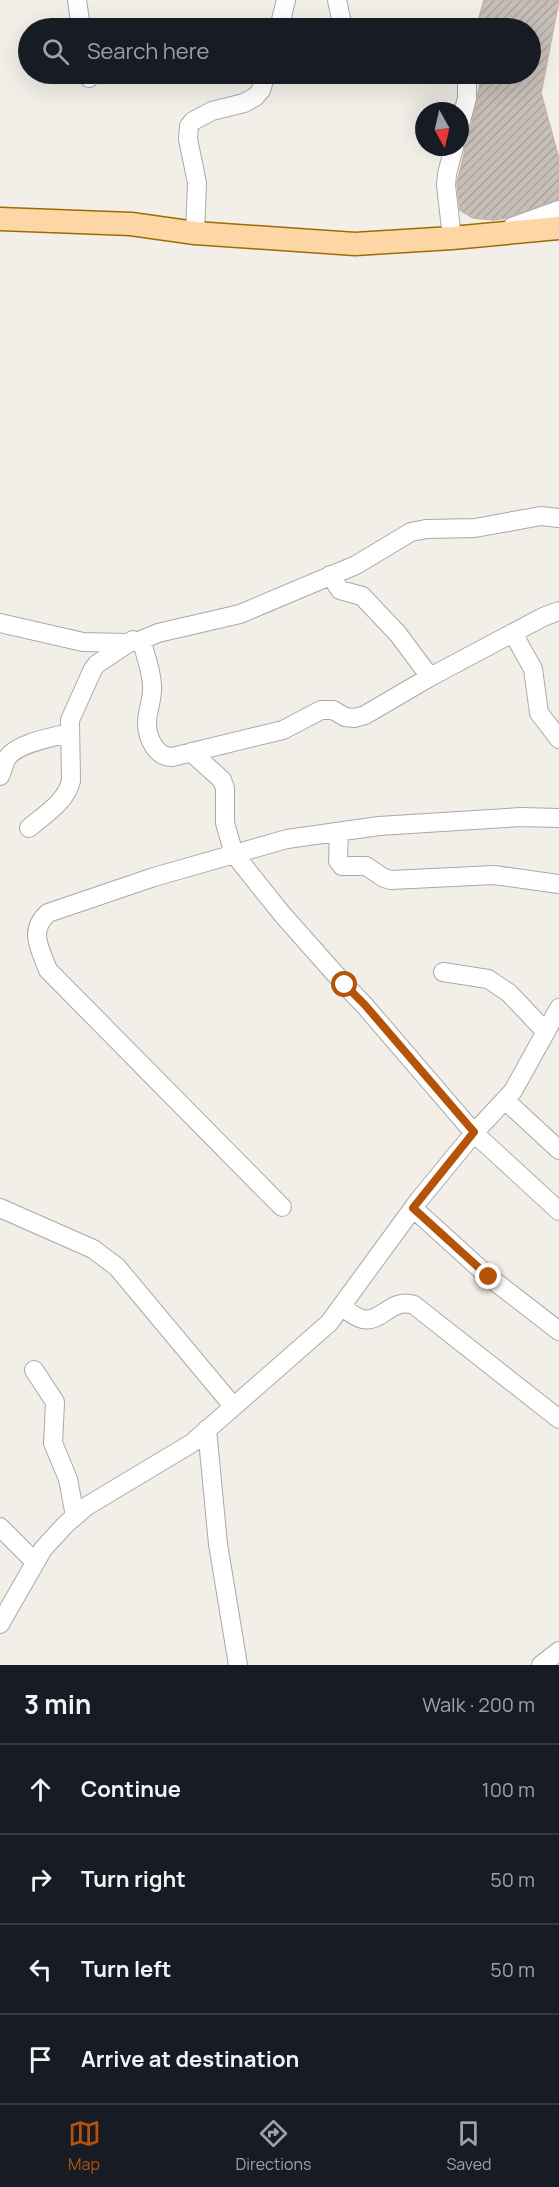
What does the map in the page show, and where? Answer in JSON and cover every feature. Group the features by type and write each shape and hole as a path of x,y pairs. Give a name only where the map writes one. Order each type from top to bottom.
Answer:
{"main road":[{"path":"0,219 131,224 195,233 355,244 559,228"}],"street":[{"path":"77,0 80,18"},
{"path":"282,18 286,0"},
{"path":"337,0 341,18"},
{"path":"195,233 197,183 188,139 189,126 193,121 212,111 244,103 255,97 263,84"},
{"path":"466,102 467,84"},
{"path":"452,156 446,185 452,238"},
{"path":"493,234 559,210"},
{"path":"29,828 64,797 69,789 71,781 69,733 73,711 93,669 97,664 133,642 158,633 240,614 363,562 411,532 426,529 475,528 541,516 559,518"},
{"path":"330,575 340,590 362,596 398,634 430,677"},
{"path":"0,623 83,642 133,642 143,645 153,685 147,725 156,749 165,757 283,730 321,710 333,710 345,717 355,718 365,715 430,677 543,617 559,611"},
{"path":"513,633 533,669 539,713 559,740"},
{"path":"0,776 7,758 12,753 41,739 69,733"},
{"path":"191,752 222,780 225,788 225,823 234,854 282,914 365,1005 474,1132 559,1211"},
{"path":"282,1207 48,970 36,932 40,921 48,913 154,877 287,839 403,824 521,817 559,818"},
{"path":"339,832 338,861 342,866 366,866 391,880 495,875 559,884"},
{"path":"443,972 488,979 509,993 546,1032"},
{"path":"0,1624 43,1549 75,1516 87,1506 192,1443 328,1323 413,1208 474,1132 513,1091 559,1008"},
{"path":"505,1100 559,1150"},
{"path":"0,1208 93,1249 117,1267 233,1406"},
{"path":"413,1208 489,1277 559,1331"},
{"path":"342,1307 361,1319 367,1320 398,1304 406,1302 414,1305 559,1419"},
{"path":"34,1371 55,1402 53,1443 68,1479 75,1516"},
{"path":"207,1429 218,1544 238,1665"},
{"path":"0,1527 35,1562"},
{"path":"541,1665 559,1651"}],"building":[{"path":"484,0 559,0 541,93 559,159 559,199 506,218 494,220 473,218 460,210 457,183 464,156 469,156 469,130 480,84 541,84 541,18 479,18"}],"route":[{"path":"345,985 365,1005 474,1132 413,1208 489,1277"}]}
